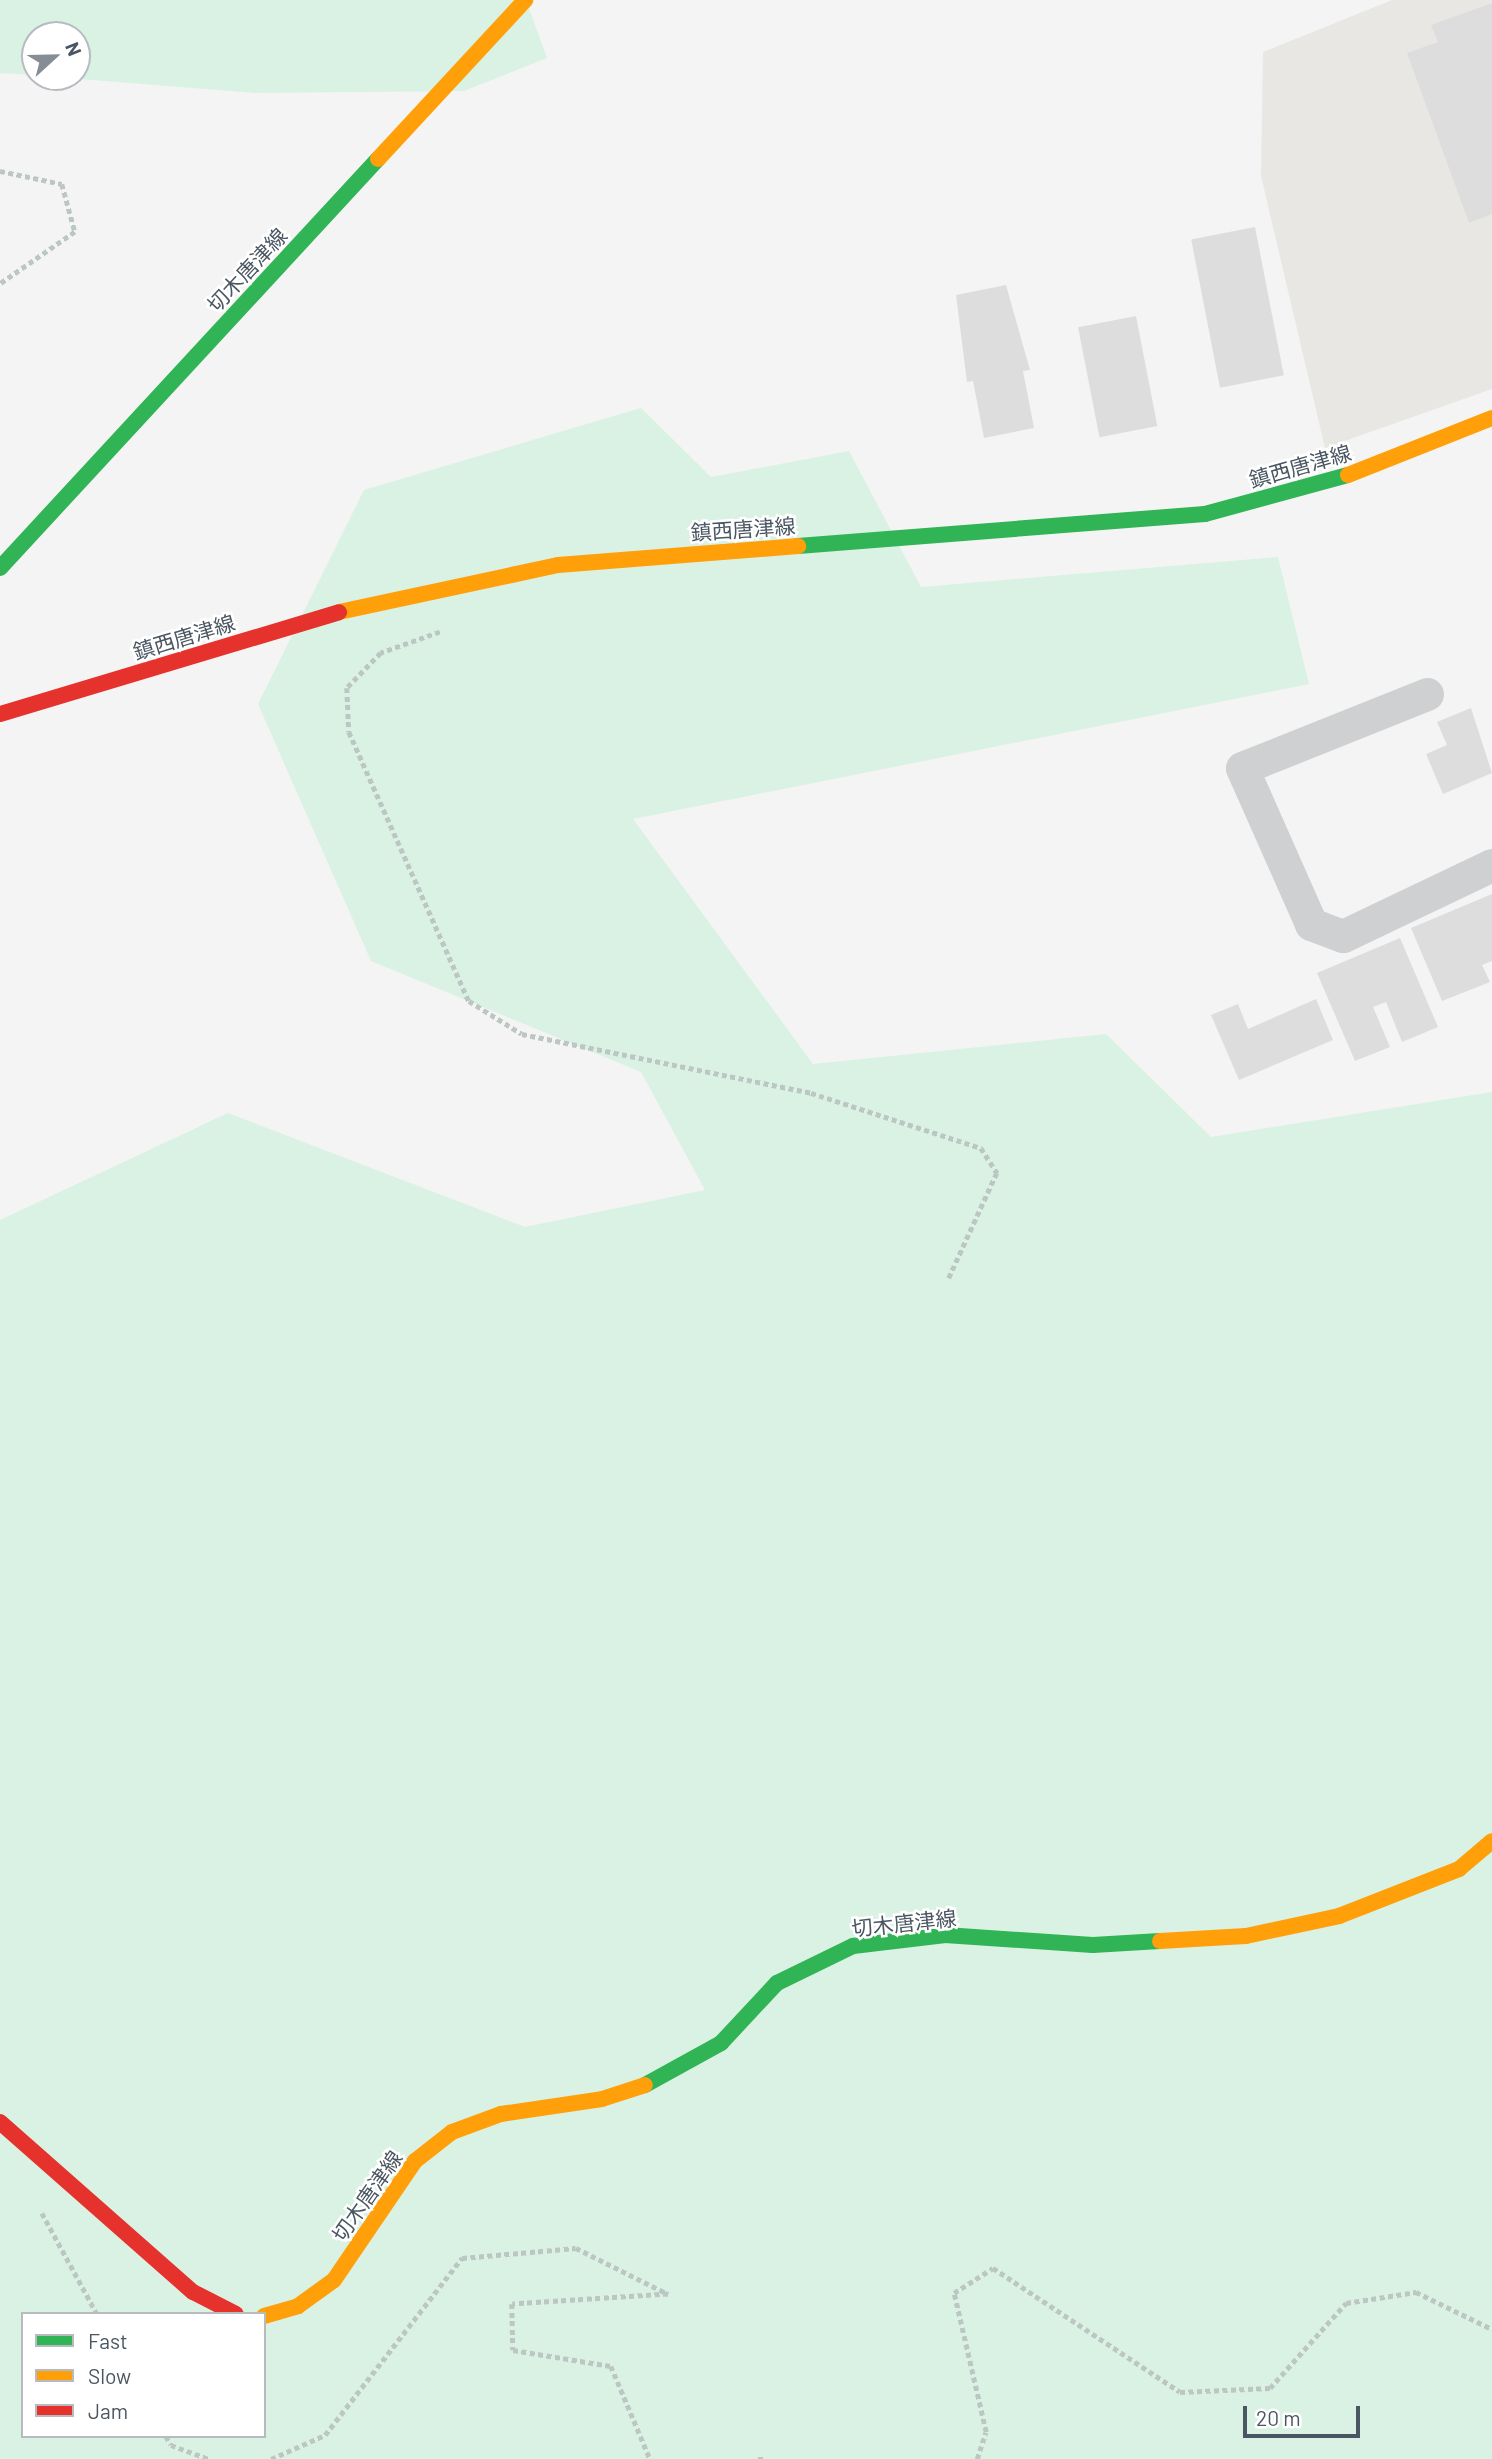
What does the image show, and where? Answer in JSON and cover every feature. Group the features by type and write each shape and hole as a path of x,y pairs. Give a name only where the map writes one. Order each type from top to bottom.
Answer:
{"main road":[{"name":"切木唐津線","path":"0,568 525,0"},
{"name":"鎮西唐津線","path":"0,714 362,605 558,565 1205,514 1314,488 1492,418"},
{"name":"切木唐津線","path":"266,2315 298,2306 334,2280 415,2161 452,2132 501,2114 601,2099 656,2081 721,2043 777,1983 853,1945 945,1935 1093,1945 1246,1936 1339,1916 1459,1868 1492,1840"},
{"path":"0,2122 193,2292 232,2312"}],"street":[{"path":"1427,694 1242,768 1311,924 1343,936 1492,865"}],"path":[{"path":"0,171 62,184 75,232 0,284"},
{"path":"444,630 380,653 347,688 349,732 469,1001 522,1034 811,1093 981,1148 997,1173 948,1280"},
{"path":"41,2208 96,2312"},
{"path":"271,2459 325,2435 462,2258 576,2248 668,2294 512,2304 513,2350 611,2366 650,2459"},
{"path":"976,2459 985,2432 954,2293 993,2268 1180,2392 1270,2388 1346,2303 1416,2292 1492,2329"},
{"path":"167,2438 171,2445 209,2459"}],"shaded area":[{"path":"1392,0 1492,0 1492,389 1325,448 1261,176 1263,52"}],"green space":[{"path":"0,0 526,0 547,58 464,91 255,93 91,80 91,21 21,21 21,74 0,73"},
{"path":"641,408 711,477 849,451 921,587 1278,557 1309,684 633,819 813,1064 1106,1034 1211,1137 1492,1092 1492,2459 0,2459 0,1220 228,1113 525,1227 705,1190 641,1072 371,961 258,704 364,490"}],"building":[{"path":"1492,3 1492,214 1469,223 1407,53 1438,42 1431,25"},
{"path":"1255,227 1284,375 1220,388 1191,239"},
{"path":"1006,285 1030,370 1023,371 1034,428 984,438 973,381 967,382 956,295"},
{"path":"1136,316 1157,426 1099,437 1078,327"},
{"path":"1471,708 1492,773 1443,794 1426,754 1447,745 1437,722"},
{"path":"1492,894 1492,961 1482,965 1490,982 1442,1001 1411,928"},
{"path":"1400,938 1438,1027 1402,1042 1386,1002 1373,1007 1390,1047 1355,1061 1317,973"},
{"path":"1316,999 1333,1040 1239,1080 1211,1015 1238,1004 1248,1029"}],"traffic: fast":[{"path":"0,568 378,159"},
{"path":"798,546 1205,514 1348,475"},
{"path":"645,2085 721,2043 777,1983 853,1946 945,1935 1093,1945 1160,1941"}],"traffic: slow":[{"path":"378,159 525,0"},
{"path":"1348,475 1492,418"},
{"path":"339,612 558,565 798,546"},
{"path":"1160,1941 1246,1936 1339,1916 1459,1869 1492,1841"},
{"path":"266,2315 298,2306 334,2280 415,2161 452,2132 501,2114 602,2099 645,2085"}],"traffic: jam":[{"path":"0,714 339,612"},
{"path":"0,2122 193,2292 232,2312"}]}
